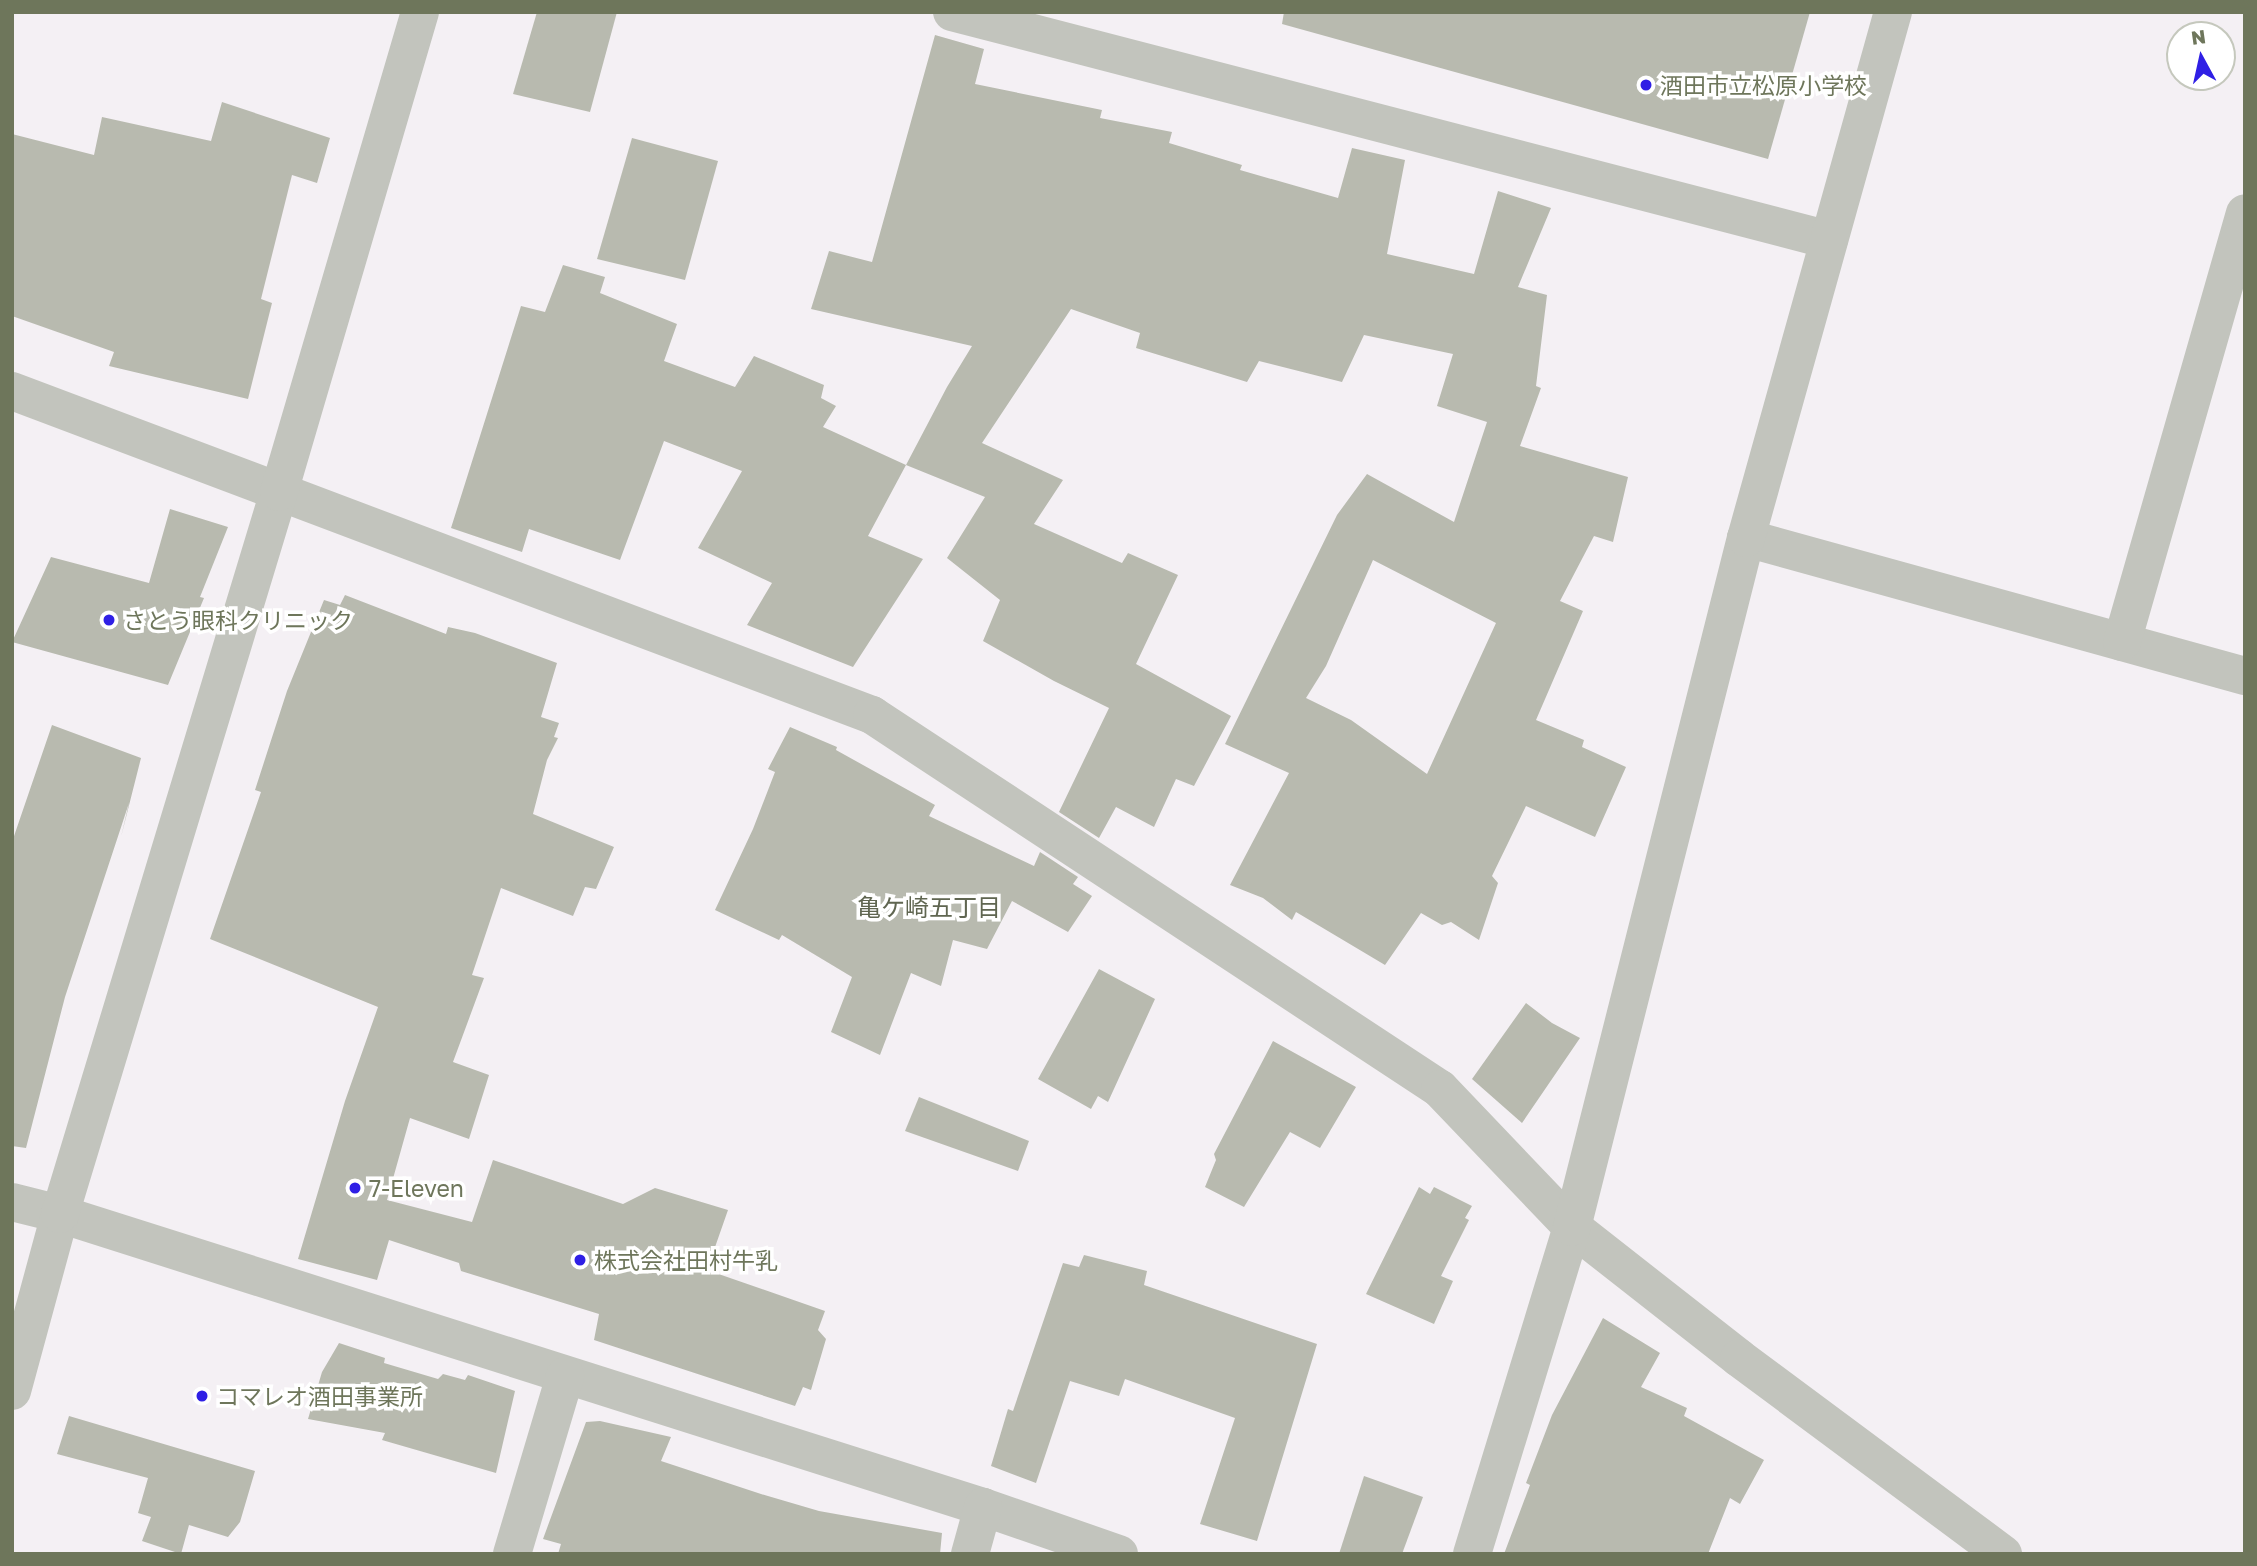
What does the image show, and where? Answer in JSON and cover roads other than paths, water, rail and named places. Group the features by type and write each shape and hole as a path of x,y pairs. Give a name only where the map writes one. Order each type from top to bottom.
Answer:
{"street":[{"path":"12,1391 60,1214 279,492 420,12"},
{"path":"952,12 1829,240"},
{"path":"1472,1554 1572,1227 1746,538 1893,12"},
{"path":"2122,642 2245,213"},
{"path":"12,391 872,715 1440,1088 1572,1227 1739,1358 2003,1554"},
{"path":"1746,538 2245,676"},
{"path":"12,1202 60,1214 983,1507 1119,1554"},
{"path":"512,1554 565,1376"},
{"path":"970,1554 983,1507"}],"place":[{"name":"酒田市立松原小学校","path":"1646,85"},
{"name":"さとう眼科クリニック","path":"109,620"},
{"name":"7-Eleven","path":"355,1188"},
{"name":"株式会社田村牛乳","path":"580,1260"},
{"name":"コマレオ酒田事業所","path":"202,1396"}],"district":[{"name":"亀ケ崎五丁目","path":"929,907"}]}
